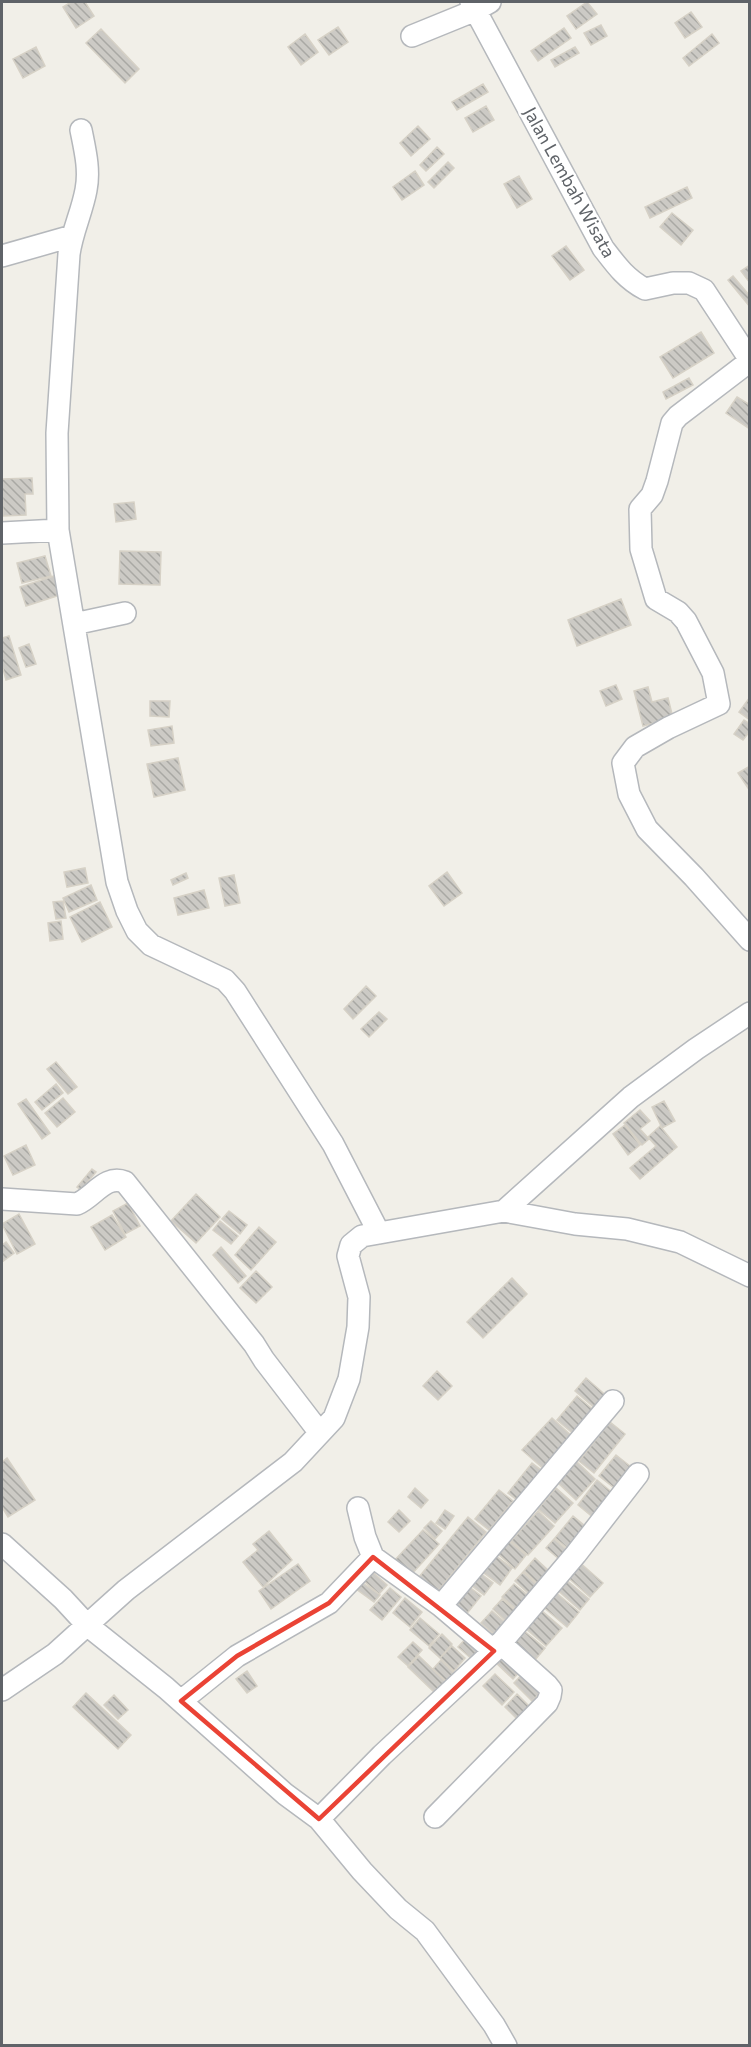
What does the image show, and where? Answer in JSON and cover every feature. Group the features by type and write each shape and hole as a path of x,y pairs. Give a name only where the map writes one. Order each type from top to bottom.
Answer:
{"street":[{"path":"412,36 479,4"},
{"name":"Jalan Lembah Wisata","path":"479,4 603,249 631,282 645,289 674,283 689,283 704,290 750,361"},
{"path":"81,130 87,164 86,190 72,236 57,432 58,530 117,882 137,931 151,945 225,980 236,991 333,1144 379,1233"},
{"path":"2,256 72,236"},
{"path":"750,361 672,423 652,495 640,509 641,549 656,599 678,612 686,621 713,673 719,704 634,747 623,763 629,794 647,829 694,877 750,940"},
{"path":"2,533 58,530"},
{"path":"74,624 125,613"},
{"path":"504,1211 630,1097 750,1013"},
{"path":"2,1199 77,1204 87,1200 97,1189 110,1181 118,1179 125,1182 254,1344 320,1433"},
{"path":"2,1690 55,1654 126,1590 293,1462 334,1418 349,1379 358,1327 359,1298 348,1256 351,1245 362,1236 504,1211 574,1224 627,1229 680,1242 750,1276"},
{"path":"441,1606 613,1401"},
{"path":"320,1819 382,1755 497,1647 576,1554 638,1474"},
{"path":"358,1508 373,1557 497,1647 551,1690 547,1703 435,1817"},
{"path":"2,1544 63,1599 87,1625 181,1701 285,1794 320,1819 362,1871 398,1909 425,1931 507,2046"},
{"path":"181,1701 237,1656 329,1603 373,1557"}],"highlighted area":[{"path":"373,1557 494,1651 319,1819 181,1701 237,1656 329,1603"}],"building":[{"path":"71,2 85,2 94,16 76,28 63,7"},
{"path":"587,2 597,14 576,29 567,16"},
{"path":"691,12 702,27 685,38 675,23"},
{"path":"601,25 607,36 591,45 584,33"},
{"path":"338,27 348,42 329,55 318,40"},
{"path":"564,28 571,38 538,61 531,51"},
{"path":"101,29 139,69 125,83 86,43"},
{"path":"305,34 318,52 301,65 288,47"},
{"path":"712,34 719,43 689,66 683,58"},
{"path":"36,47 45,66 23,78 13,59"},
{"path":"575,47 579,53 555,67 551,60"},
{"path":"483,84 488,92 457,110 452,102"},
{"path":"486,106 494,120 473,132 465,118"},
{"path":"418,126 430,139 411,156 400,143"},
{"path":"437,147 444,154 426,171 420,165"},
{"path":"448,162 454,168 434,188 428,182"},
{"path":"415,171 424,185 402,200 393,187"},
{"path":"519,176 532,199 517,208 504,184"},
{"path":"687,187 692,198 650,218 645,207"},
{"path":"672,213 693,230 681,245 660,227"},
{"path":"566,246 584,270 570,280 552,256"},
{"path":"750,265 750,283 741,271"},
{"path":"733,276 750,296 750,307 728,280"},
{"path":"701,332 714,353 673,378 660,357"},
{"path":"689,378 693,385 666,399 663,392"},
{"path":"737,397 750,405 750,429 726,413"},
{"path":"32,478 33,494 25,494 26,515 3,516 2,479"},
{"path":"134,502 136,519 116,522 114,504"},
{"path":"120,551 161,552 160,585 119,584"},
{"path":"45,556 51,576 22,583 17,563"},
{"path":"57,575 63,594 26,606 20,587"},
{"path":"621,599 631,625 577,646 568,620"},
{"path":"9,636 21,675 6,680 2,665 2,638"},
{"path":"29,644 36,664 26,667 19,648"},
{"path":"616,685 622,699 606,706 600,691"},
{"path":"648,687 652,702 668,698 673,718 643,726 634,691"},
{"path":"750,697 750,720 739,712"},
{"path":"150,701 170,701 169,717 150,716"},
{"path":"744,720 750,724 750,731 743,740 734,734"},
{"path":"172,726 174,743 151,746 148,730"},
{"path":"178,758 185,790 154,797 147,764"},
{"path":"750,766 750,791 738,773"},
{"path":"85,868 88,883 67,887 64,872"},
{"path":"447,872 462,893 444,906 429,886"},
{"path":"186,873 188,878 173,885 171,880"},
{"path":"234,875 240,903 225,906 219,878"},
{"path":"91,885 97,900 69,912 63,898"},
{"path":"204,890 209,908 178,915 174,898"},
{"path":"63,901 66,918 56,919 53,902"},
{"path":"100,902 112,927 82,942 70,917"},
{"path":"61,921 63,939 50,941 48,923"},
{"path":"366,986 376,996 353,1019 344,1009"},
{"path":"379,1012 387,1019 369,1037 361,1029"},
{"path":"56,1062 77,1087 68,1094 47,1069"},
{"path":"56,1084 63,1093 42,1110 35,1102"},
{"path":"63,1098 75,1112 57,1127 45,1113"},
{"path":"26,1099 50,1133 42,1139 18,1104"},
{"path":"664,1101 675,1121 662,1128 652,1107"},
{"path":"640,1110 650,1121 640,1129 649,1139 642,1145 624,1123"},
{"path":"625,1125 640,1145 628,1155 613,1134"},
{"path":"660,1126 677,1147 640,1179 630,1168 656,1146 648,1137"},
{"path":"26,1145 35,1165 13,1175 4,1156"},
{"path":"92,1169 96,1172 81,1190 77,1187"},
{"path":"196,1194 220,1217 196,1243 171,1221"},
{"path":"128,1203 140,1226 125,1234 113,1211"},
{"path":"229,1211 247,1225 240,1234 222,1219"},
{"path":"19,1214 35,1244 17,1254 2,1224"},
{"path":"112,1215 126,1237 105,1250 91,1227"},
{"path":"220,1221 238,1236 231,1244 213,1230"},
{"path":"259,1227 276,1242 251,1270 235,1255"},
{"path":"6,1242 14,1253 2,1262 2,1245"},
{"path":"221,1247 246,1276 238,1283 213,1255"},
{"path":"256,1271 272,1287 256,1303 240,1288"},
{"path":"512,1278 527,1294 483,1338 467,1322"},
{"path":"437,1371 452,1386 438,1400 423,1386"},
{"path":"586,1378 609,1398 598,1411 575,1391"},
{"path":"577,1396 596,1412 576,1436 557,1420"},
{"path":"552,1418 574,1438 545,1470 522,1450"},
{"path":"610,1422 625,1434 594,1473 579,1461"},
{"path":"616,1455 635,1470 618,1491 599,1476"},
{"path":"7,1458 35,1500 8,1517 2,1507 2,1462"},
{"path":"576,1461 595,1479 576,1500 557,1482"},
{"path":"532,1463 541,1470 517,1500 508,1493"},
{"path":"597,1480 614,1494 595,1519 578,1505"},
{"path":"415,1488 428,1500 421,1508 408,1497"},
{"path":"556,1488 573,1503 555,1523 538,1509"},
{"path":"499,1490 513,1501 489,1530 475,1519"},
{"path":"399,1510 410,1521 399,1532 388,1522"},
{"path":"445,1510 454,1516 445,1529 436,1523"},
{"path":"538,1511 554,1526 528,1555 511,1541"},
{"path":"573,1516 590,1530 572,1552 555,1538"},
{"path":"468,1517 486,1532 433,1597 415,1582"},
{"path":"431,1521 442,1531 435,1539 424,1528"},
{"path":"423,1530 439,1544 410,1576 394,1561"},
{"path":"269,1531 292,1560 263,1587 243,1562 258,1550 253,1544"},
{"path":"554,1539 567,1550 559,1559 546,1548"},
{"path":"509,1541 526,1555 515,1569 498,1554"},
{"path":"496,1556 512,1568 500,1585 484,1573"},
{"path":"535,1558 548,1570 537,1583 524,1571"},
{"path":"578,1561 603,1583 590,1597 565,1575"},
{"path":"298,1564 310,1581 271,1609 259,1591"},
{"path":"367,1567 387,1585 379,1594 359,1577"},
{"path":"523,1572 537,1585 529,1594 515,1581"},
{"path":"480,1573 493,1583 484,1595 471,1585"},
{"path":"564,1578 589,1599 580,1610 555,1588"},
{"path":"357,1579 380,1595 374,1602 352,1586"},
{"path":"514,1584 530,1597 518,1611 502,1597"},
{"path":"468,1586 481,1596 461,1621 448,1610"},
{"path":"390,1588 401,1597 382,1620 370,1610"},
{"path":"554,1591 579,1612 567,1627 542,1606"},
{"path":"405,1598 422,1612 410,1627 393,1613"},
{"path":"502,1599 518,1613 509,1624 493,1609"},
{"path":"541,1610 562,1628 546,1646 525,1628"},
{"path":"492,1611 508,1625 497,1637 481,1623"},
{"path":"420,1618 439,1634 429,1646 410,1630"},
{"path":"523,1630 545,1648 535,1660 513,1642"},
{"path":"442,1634 452,1644 440,1658 429,1648"},
{"path":"470,1634 485,1647 473,1660 458,1647"},
{"path":"413,1642 422,1650 408,1666 398,1657"},
{"path":"452,1646 465,1658 454,1671 440,1658"},
{"path":"504,1649 524,1667 513,1679 494,1661"},
{"path":"419,1656 446,1682 435,1693 408,1667"},
{"path":"441,1660 457,1676 449,1684 433,1669"},
{"path":"527,1669 546,1687 532,1701 514,1683"},
{"path":"247,1671 257,1686 247,1693 236,1679"},
{"path":"495,1674 514,1692 502,1705 483,1686"},
{"path":"86,1693 131,1735 118,1749 73,1707"},
{"path":"517,1694 531,1708 519,1721 505,1707"},
{"path":"114,1695 128,1710 118,1719 104,1705"}]}
